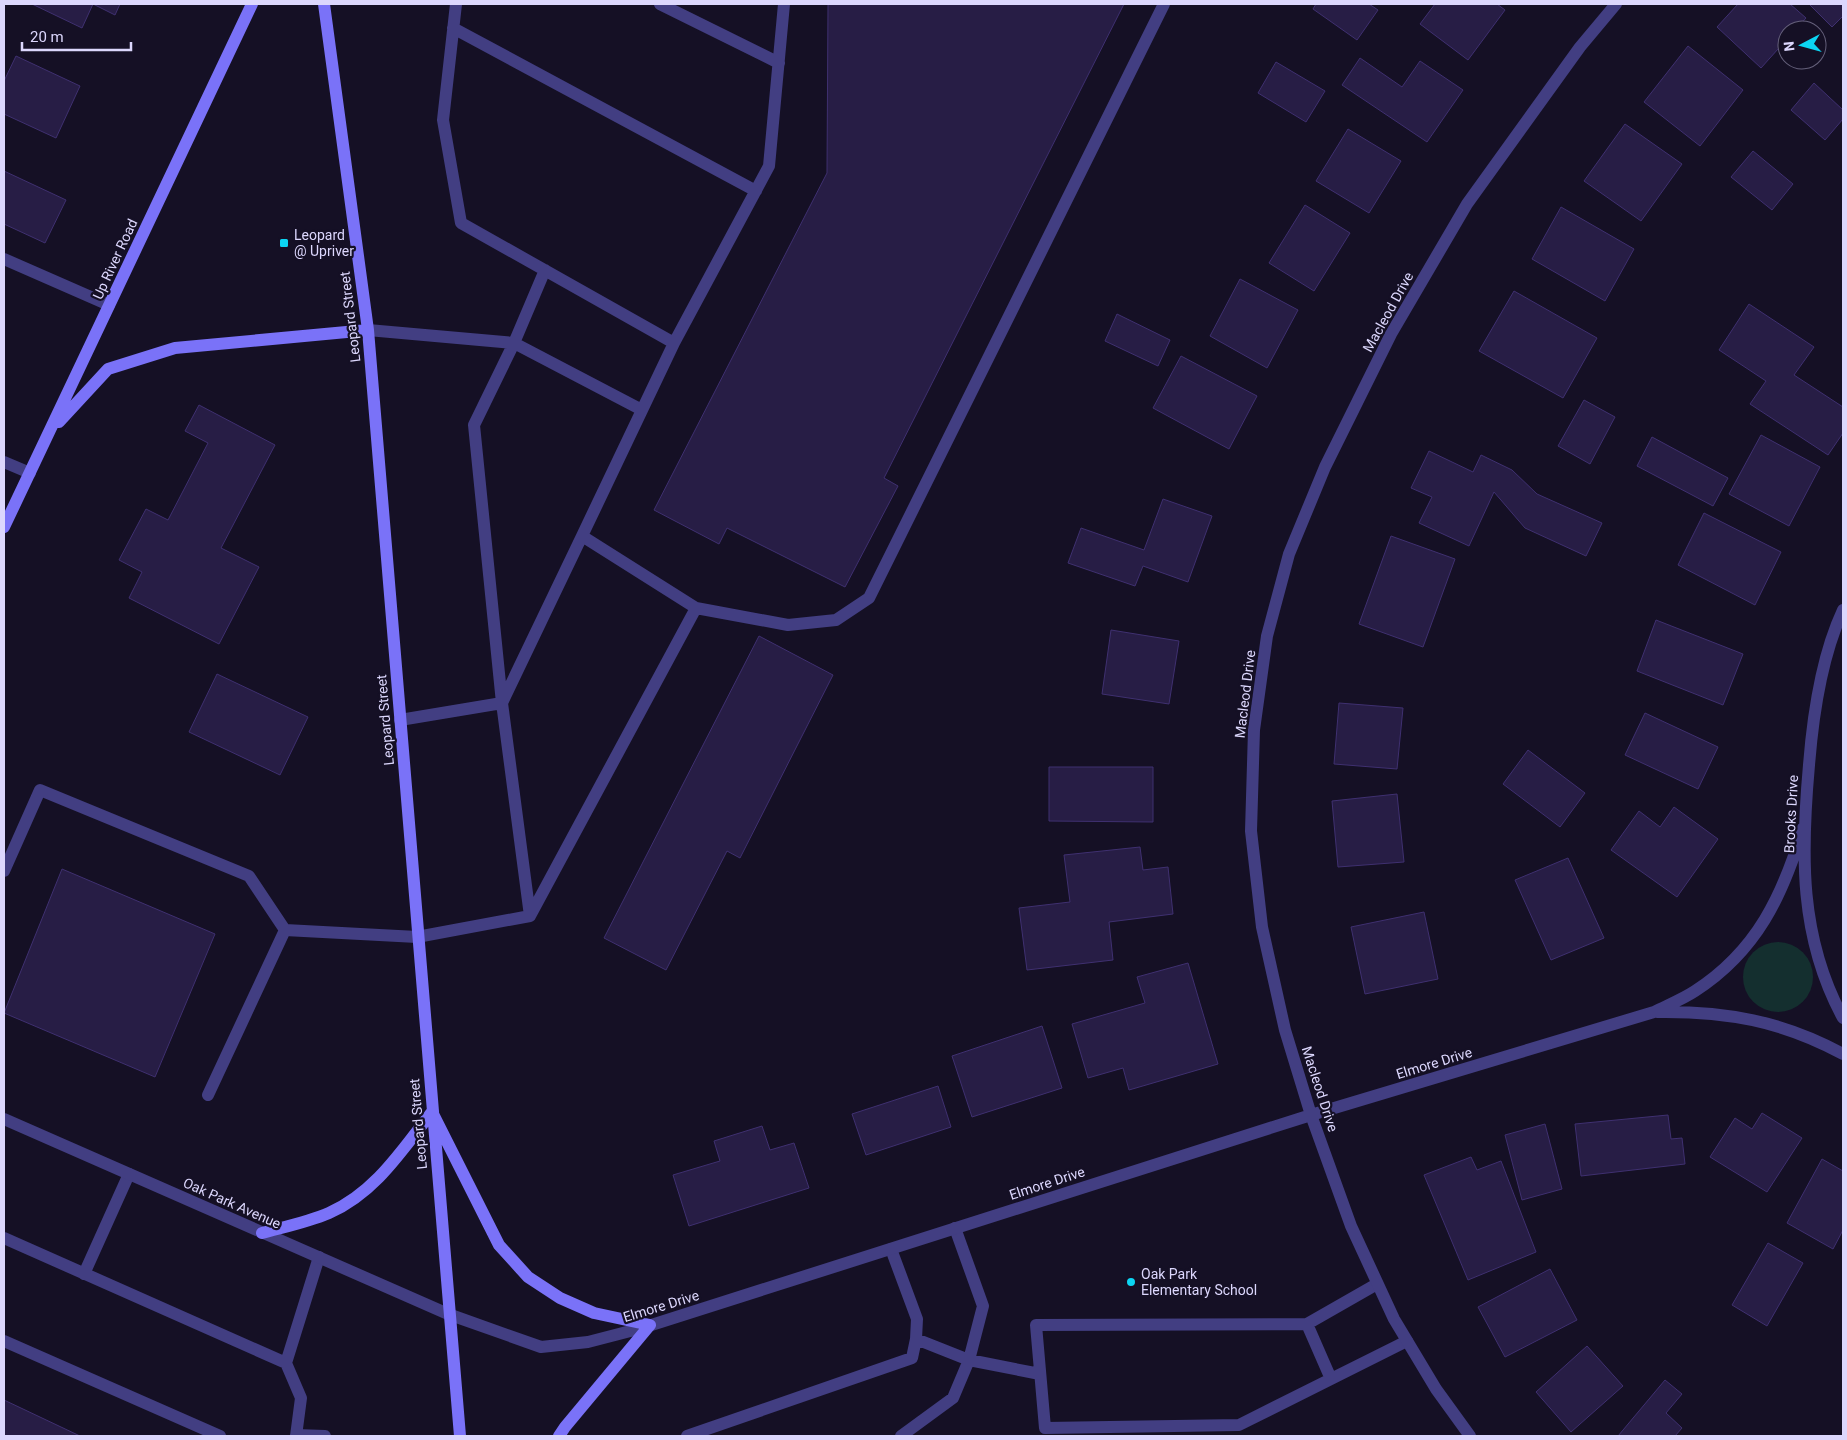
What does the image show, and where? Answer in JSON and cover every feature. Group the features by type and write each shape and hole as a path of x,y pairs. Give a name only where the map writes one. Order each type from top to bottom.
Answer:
{"main road":[{"name":"Up River Road","path":"4,527 252,4"},
{"name":"Leopard Street","path":"324,4 368,330 448,1314 460,1436"},
{"path":"50,431 108,369 175,348 368,330"},
{"path":"262,1233 328,1214 363,1193 381,1177 432,1112 499,1246 528,1277 560,1298 594,1313 650,1325 565,1426 559,1436"}],"street":[{"path":"456,4 443,120 461,223 674,343"},
{"path":"660,4 779,63"},
{"path":"502,703 674,343 769,166 784,4"},
{"path":"582,536 696,608 788,625 836,620 869,598 1164,4"},
{"name":"Macleod Drive","path":"1470,1436 1436,1389 1407,1341 1377,1284 1351,1226 1311,1115 1286,1030 1262,927 1251,831 1254,730 1267,636 1289,554 1325,467 1391,334 1458,220 1580,47 1616,4"},
{"path":"453,28 756,192"},
{"path":"4,259 109,305"},
{"path":"530,916 502,703 474,425 514,342 545,270"},
{"path":"368,330 514,342 642,410"},
{"path":"4,462 30,473"},
{"path":"530,916 696,608"},
{"name":"Brooks Drive","path":"1843,610 1835,628 1813,717 1803,828 1803,874 1809,920 1821,965 1843,1018"},
{"path":"400,720 502,703"},
{"path":"4,871 40,790 249,876 285,930"},
{"name":"Elmore Drive","path":"448,1314 541,1347 588,1342 650,1325 1311,1115 1654,1012 1695,991 1727,967 1754,938 1776,904 1792,866 1803,828"},
{"path":"285,930 417,937 530,916"},
{"path":"208,1095 285,930"},
{"name":"Elmore Drive","path":"1654,1012 1696,1011 1738,1015 1818,1040 1843,1054"},
{"name":"Oak Park Avenue","path":"4,1119 448,1314"},
{"path":"84,1274 129,1174"},
{"path":"901,1436 954,1398 969,1360 983,1306 955,1228"},
{"path":"4,1238 286,1363"},
{"path":"687,1436 912,1358 916,1339 917,1319 891,1249"},
{"path":"319,1257 286,1363 301,1398 296,1436 325,1436"},
{"path":"1377,1284 1307,1324 1036,1325 1045,1428 1240,1425 1407,1341"},
{"path":"1307,1324 1331,1379"},
{"path":"916,1339 969,1360 1040,1374"},
{"path":"4,1341 220,1436"}],"green space":[{"path":"1785,942 1798,948 1807,957 1811,963 1813,977 1811,991 1803,1002 1792,1010 1771,1012 1764,1010 1753,1002 1745,991 1743,970 1745,963 1753,952 1764,944"}],"building":[{"path":"32,4 93,4 82,28"},
{"path":"93,4 120,4 115,15"},
{"path":"828,4 1124,4 884,478 898,486 845,587 727,528 719,544 654,510 827,173"},
{"path":"1316,4 1369,4 1378,10 1357,40 1313,9"},
{"path":"1435,4 1497,4 1505,10 1468,60 1420,24"},
{"path":"1738,4 1790,4 1806,18 1804,20 1777,20 1777,50 1761,68 1717,27"},
{"path":"1809,4 1843,4 1843,16 1832,27"},
{"path":"1688,46 1743,90 1700,146 1644,102"},
{"path":"16,56 80,86 56,138 4,114 4,81"},
{"path":"1360,58 1402,87 1420,61 1463,90 1427,142 1342,85"},
{"path":"1276,62 1325,91 1306,122 1258,93"},
{"path":"1814,83 1843,110 1843,119 1825,140 1791,110"},
{"path":"1625,124 1682,164 1641,221 1584,181"},
{"path":"1348,129 1401,161 1369,213 1316,181"},
{"path":"1753,151 1793,184 1772,210 1731,177"},
{"path":"4,171 66,200 45,243 4,224"},
{"path":"1305,205 1350,233 1314,291 1269,263"},
{"path":"1561,207 1634,249 1605,301 1532,259"},
{"path":"1240,279 1298,310 1267,368 1210,336"},
{"path":"1514,291 1597,338 1563,398 1479,351"},
{"path":"1749,304 1814,347 1794,375 1843,407 1843,433 1828,455 1750,404 1766,381 1719,350"},
{"path":"1117,314 1170,340 1158,366 1105,341"},
{"path":"1181,356 1257,396 1229,449 1153,408"},
{"path":"1584,400 1615,417 1590,464 1558,446"},
{"path":"199,405 275,445 221,548 259,567 219,644 129,598 142,572 119,560 146,509 168,520 208,443 185,431"},
{"path":"1761,435 1820,467 1789,526 1729,494"},
{"path":"1652,437 1728,478 1713,506 1637,466"},
{"path":"1429,451 1473,472 1481,455 1512,470 1537,494 1602,523 1586,556 1525,528 1494,492 1469,546 1419,523 1432,497 1411,488"},
{"path":"1163,499 1212,516 1188,582 1143,566 1135,586 1068,563 1081,528 1144,550"},
{"path":"1704,513 1781,552 1755,605 1678,565"},
{"path":"1391,536 1455,559 1423,647 1359,624"},
{"path":"1656,620 1743,654 1723,705 1637,671"},
{"path":"1111,630 1179,641 1169,704 1102,694"},
{"path":"759,636 833,675 740,858 727,851 666,970 604,938"},
{"path":"217,674 308,717 280,775 189,732"},
{"path":"1339,703 1403,708 1397,769 1334,764"},
{"path":"1645,713 1718,747 1698,789 1625,755"},
{"path":"1528,750 1585,793 1560,827 1503,784"},
{"path":"1049,767 1153,767 1153,822 1049,821"},
{"path":"1397,794 1404,862 1338,867 1332,801"},
{"path":"1674,807 1718,839 1677,897 1611,850 1639,811 1660,827"},
{"path":"1140,847 1143,870 1168,867 1173,914 1109,922 1113,960 1027,970 1019,908 1070,902 1064,855"},
{"path":"1568,858 1604,938 1551,960 1515,880"},
{"path":"62,869 215,934 155,1077 4,1013"},
{"path":"1424,912 1438,979 1365,994 1351,927"},
{"path":"1188,963 1218,1064 1129,1090 1123,1068 1088,1078 1072,1024 1145,1003 1137,977"},
{"path":"1042,1026 1062,1088 972,1117 952,1056"},
{"path":"938,1086 951,1127 866,1155 852,1114"},
{"path":"1762,1113 1802,1138 1767,1192 1710,1157 1735,1118 1752,1129"},
{"path":"1668,1115 1671,1139 1682,1138 1685,1164 1581,1176 1575,1124"},
{"path":"1545,1124 1562,1189 1522,1200 1505,1135"},
{"path":"762,1126 770,1150 794,1143 809,1188 689,1226 673,1175 720,1161 714,1141"},
{"path":"1471,1157 1477,1170 1501,1161 1536,1252 1468,1280 1424,1175"},
{"path":"1822,1159 1843,1171 1843,1230 1833,1249 1787,1223"},
{"path":"1768,1243 1803,1263 1767,1326 1732,1305"},
{"path":"1550,1269 1577,1320 1505,1357 1478,1307"},
{"path":"1587,1346 1623,1386 1571,1432 1536,1392"},
{"path":"1665,1380 1682,1394 1666,1413 1682,1428 1675,1436 1618,1436"},
{"path":"4,1400 80,1436 4,1436"}],"place":[{"name":"Leopard @ Upriver","path":"284,243"},
{"name":"Oak Park Elementary School","path":"1131,1282"}]}
